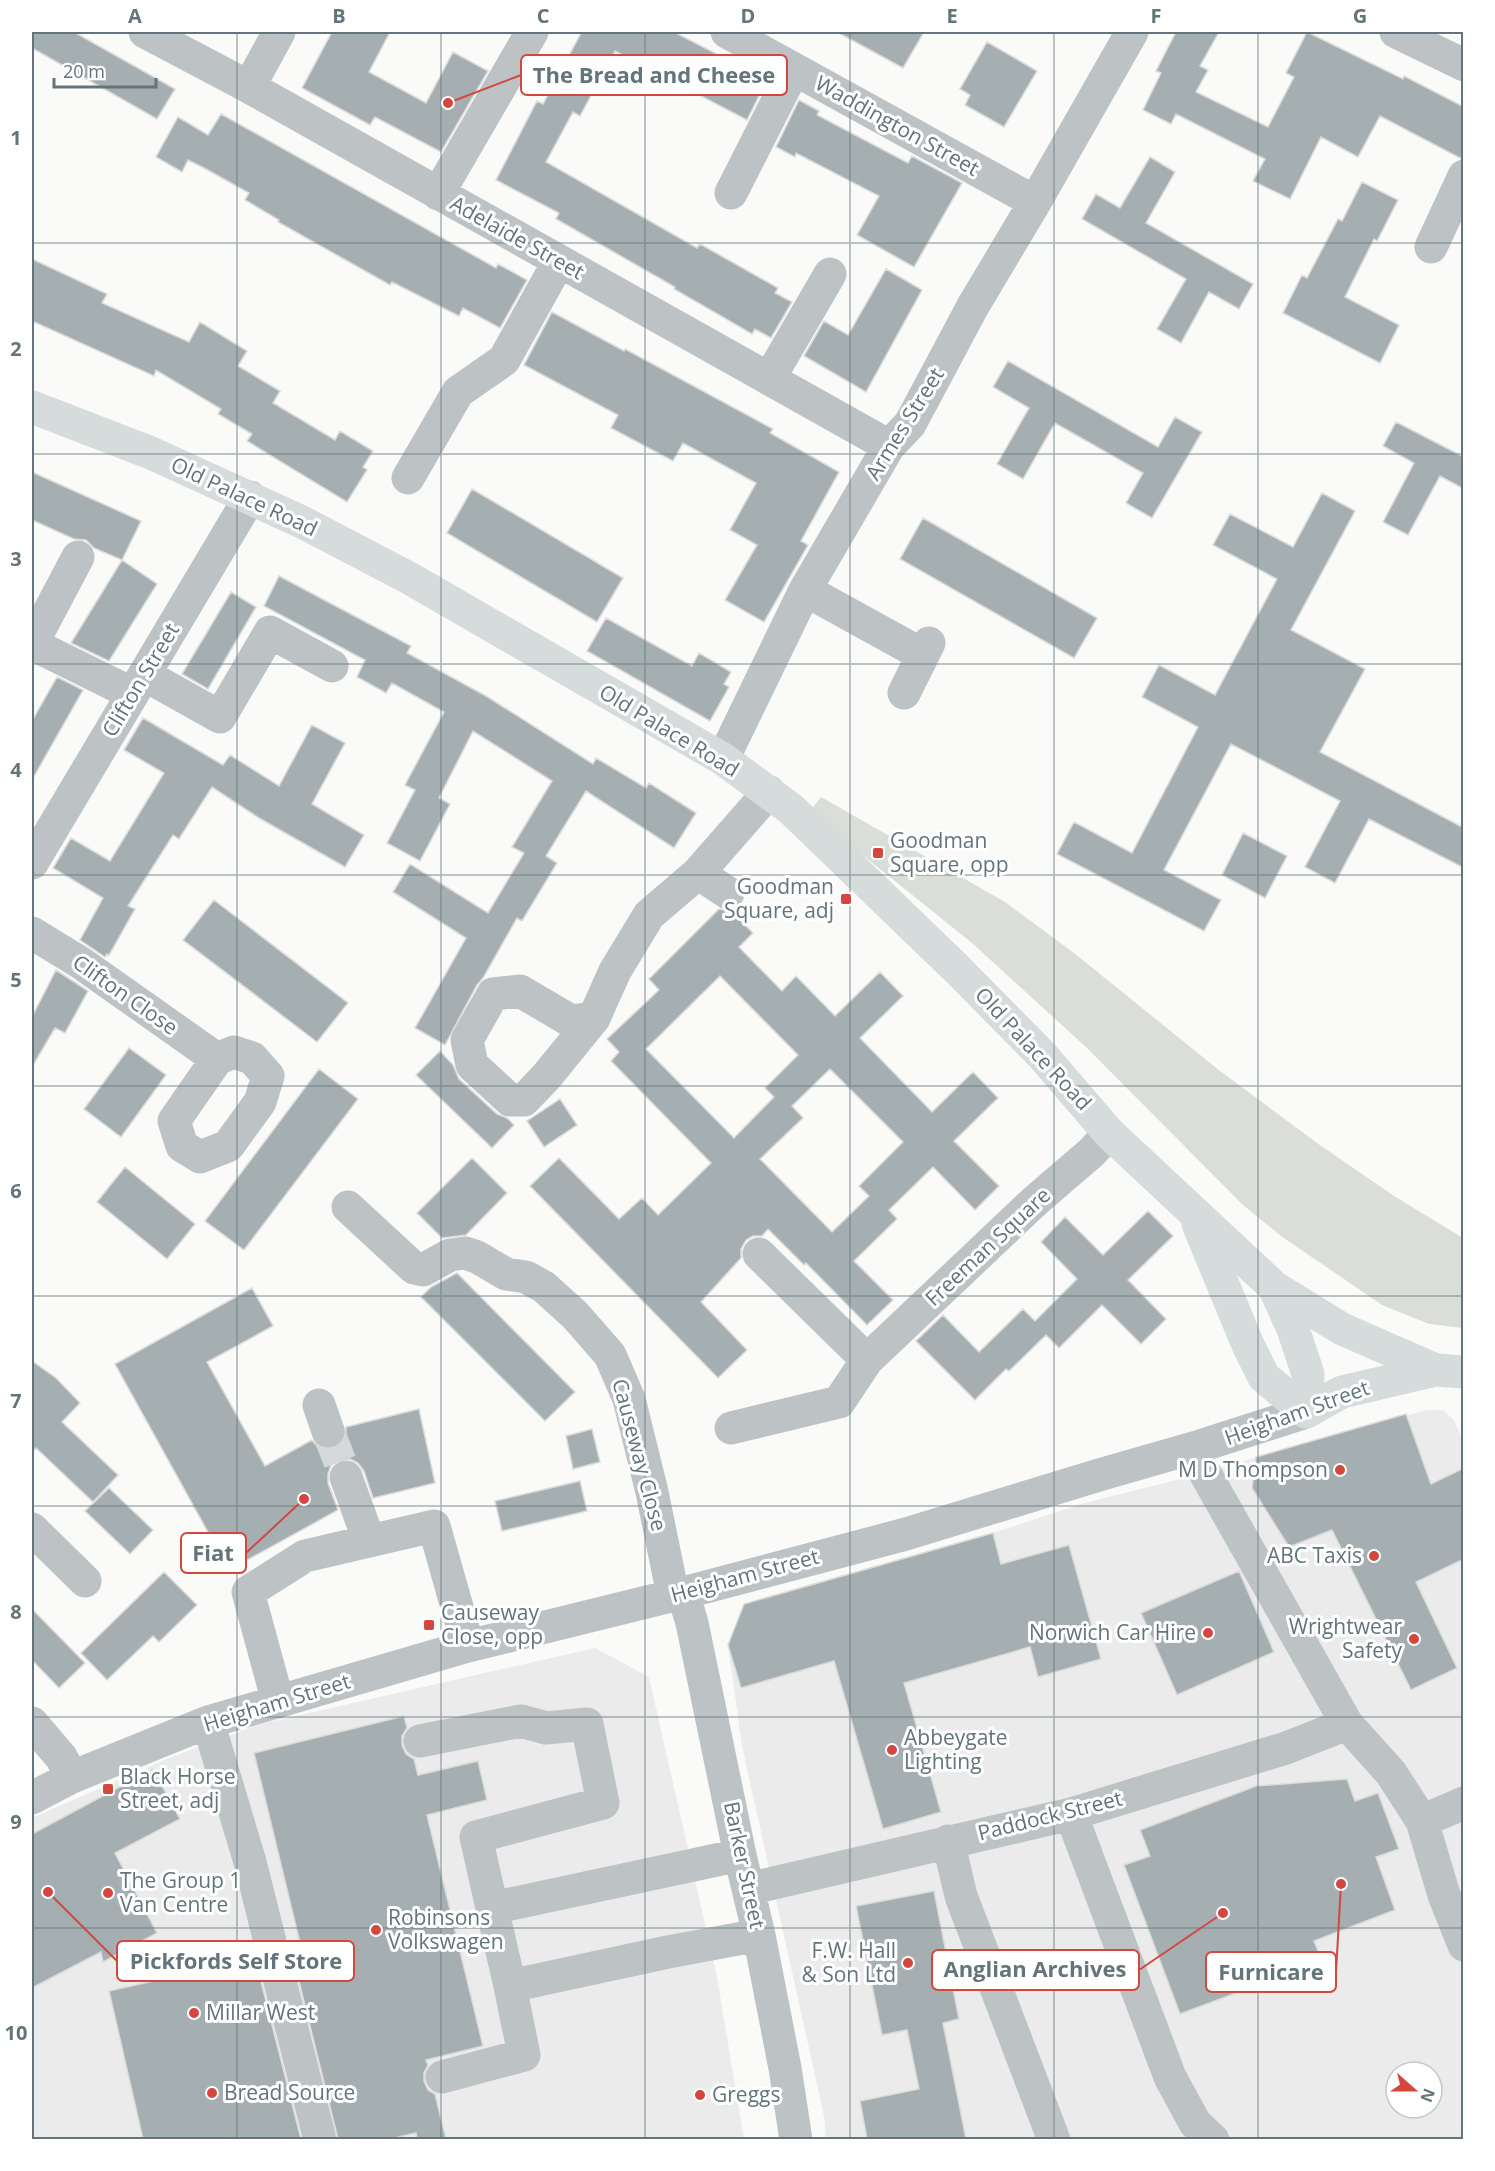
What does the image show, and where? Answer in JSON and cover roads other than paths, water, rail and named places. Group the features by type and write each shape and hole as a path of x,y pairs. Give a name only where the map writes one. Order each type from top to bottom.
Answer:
{"main road":[{"name":"Old Palace Road","path":"32,407 151,453 249,496 409,578 723,759 790,809 966,978 1041,1054 1109,1133 1274,1287 1342,1329 1450,1371"},
{"name":"Old Palace Road","path":"1194,1214 1248,1345 1264,1377 1306,1412"},
{"name":"Old Palace Road","path":"1274,1287 1293,1329 1308,1374 1306,1412"},
{"name":"Heigham Street","path":"1306,1412 1341,1392 1450,1371"}],"street":[{"name":"Adelaide Street","path":"145,32 249,87 889,446"},
{"path":"249,87 279,32"},
{"path":"438,194 532,32"},
{"name":"Waddington Street","path":"727,32 1035,202"},
{"name":"Armes Street","path":"723,759 806,590 889,446 910,424 973,306 1132,32"},
{"path":"1396,32 1464,65"},
{"path":"731,193 795,69"},
{"path":"1431,247 1464,176"},
{"path":"408,478 458,392 504,360 559,261"},
{"path":"769,379 830,274"},
{"name":"Clifton Street","path":"32,862 249,496"},
{"path":"78,557 32,644 220,717 270,632 332,666"},
{"path":"806,590 926,649 904,693"},
{"path":"594,1018 615,971 649,915 698,873 769,792"},
{"path":"698,873 728,892"},
{"name":"Clifton Close","path":"32,933 81,963 217,1059"},
{"name":"Freeman Square","path":"730,1428 839,1402 867,1360 1035,1201 1092,1152 1109,1133"},
{"name":"Causeway Close","path":"348,1207 414,1268 423,1270 450,1255 465,1253 477,1257 506,1274 526,1277 544,1287 575,1315 610,1355 631,1409 678,1594"},
{"path":"759,1254 867,1360"},
{"name":"Heigham Street","path":"32,1798 72,1777 208,1722 468,1646 906,1534 1306,1412"},
{"path":"1205,1473 1347,1724 1391,1773 1422,1821 1444,1895 1464,1946"},
{"path":"346,1477 369,1541"},
{"path":"278,1702 248,1592 305,1556 434,1526 468,1646"},
{"path":"32,1529 85,1581"},
{"name":"Barker Street","path":"678,1594 692,1623 759,1935 785,2068 796,2139"},
{"path":"420,1741 522,1720 546,1728 587,1724 603,1803 476,1837 524,2055 442,2077"},
{"path":"208,1722 250,1862 320,2139"},
{"path":"32,1723 62,1757 72,1777"},
{"name":"Paddock Street","path":"748,1889 1071,1814 1286,1748 1347,1724"},
{"path":"1422,1821 1464,1803"},
{"path":"1071,1814 1170,2077 1195,2123 1213,2139"},
{"path":"948,1841 961,1896 1054,2139"},
{"path":"492,1908 740,1855"},
{"path":"510,1986 657,1954 759,1935"}],"tunnel":[{"path":"328,1431 346,1477"}],"place":[{"name":"The Bread and Cheese","path":"448,103"},
{"name":"Goodman Square, opp","path":"878,853"},
{"name":"Goodman Square, adj","path":"846,899"},
{"name":"M D Thompson","path":"1340,1470"},
{"name":"Fiat","path":"304,1499"},
{"name":"ABC Taxis","path":"1374,1556"},
{"name":"Causeway Close, opp","path":"429,1625"},
{"name":"Norwich Car Hire","path":"1208,1633"},
{"name":"Wrightwear Safety","path":"1414,1639"},
{"name":"Abbeygate Lighting","path":"892,1750"},
{"name":"Black Horse Street, adj","path":"108,1789"},
{"name":"Furnicare","path":"1341,1884"},
{"name":"Pickfords Self Store","path":"48,1892"},
{"name":"The Group 1 Van Centre","path":"108,1893"},
{"name":"Anglian Archives","path":"1223,1913"},
{"name":"Robinsons Volkswagen","path":"376,1930"},
{"name":"F.W. Hall & Son Ltd","path":"908,1963"},
{"name":"Millar West","path":"194,2013"},
{"name":"Bread Source","path":"212,2093"},
{"name":"Greggs","path":"700,2095"}]}
